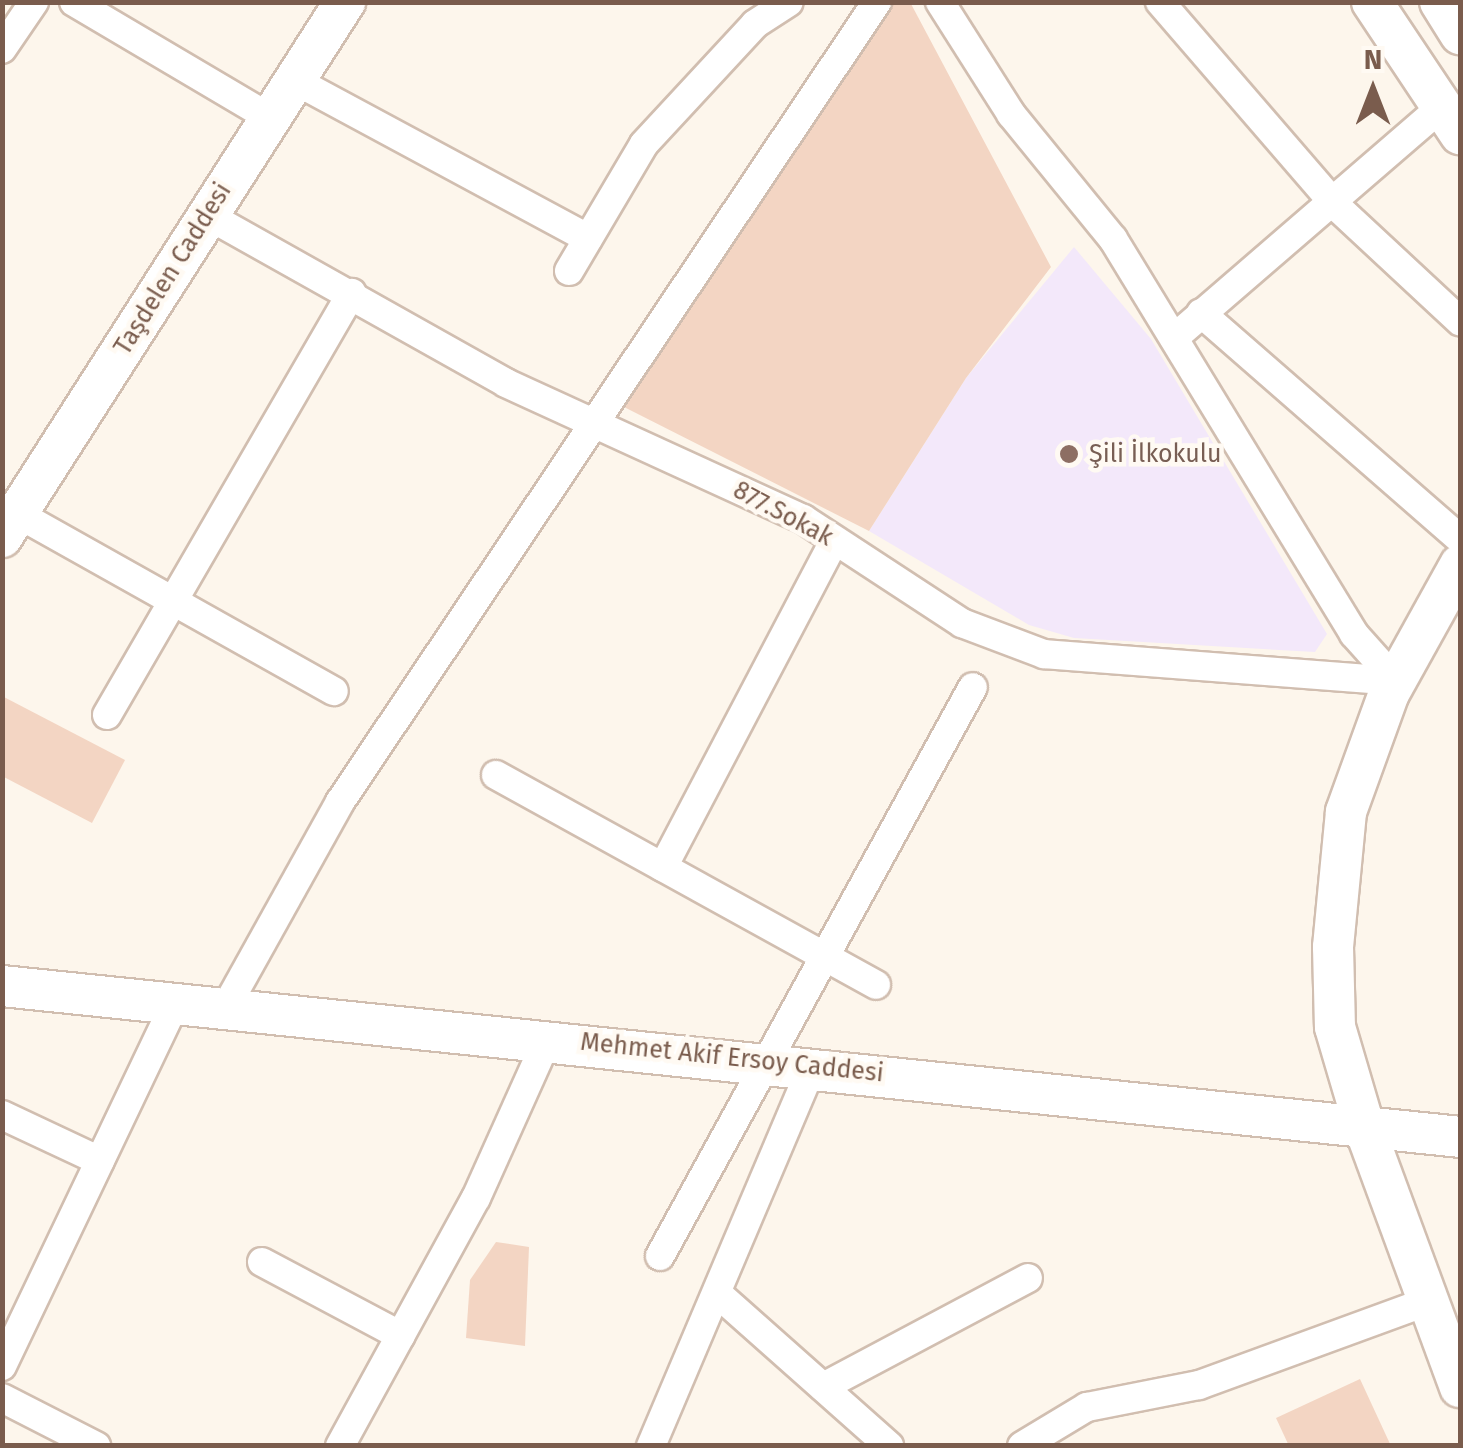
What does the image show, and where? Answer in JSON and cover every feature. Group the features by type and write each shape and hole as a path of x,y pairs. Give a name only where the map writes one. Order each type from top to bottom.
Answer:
{"main road":[{"name":"Taşdelen Caddesi","path":"10,525 344,2"},
{"path":"1372,2 1451,120"},
{"path":"1440,2 1460,34"},
{"path":"1460,565 1396,681 1346,812 1333,948 1336,1027 1364,1129 1431,1300 1460,1387"},
{"name":"Mehmet Akif Ersoy Caddesi","path":"2,986 548,1038 1460,1137"}],"street":[{"path":"2,48 34,2"},
{"path":"74,2 270,118"},
{"path":"569,271 644,144 748,13 788,2"},
{"path":"226,1008 340,802 877,2"},
{"path":"940,2 1011,114 1112,239 1354,634 1396,681"},
{"path":"1160,2 1330,199 1460,321"},
{"path":"294,80 588,238"},
{"path":"1174,338 1330,199 1451,120"},
{"name":"877.Sokak","path":"207,215 352,293 506,383 803,519 962,623 1044,654 1396,681"},
{"path":"107,715 352,293"},
{"path":"1202,313 1460,538"},
{"path":"10,525 174,602 334,691"},
{"path":"663,866 834,541"},
{"path":"660,1256 973,687"},
{"path":"496,776 876,985"},
{"path":"2,1366 176,1003"},
{"path":"340,1446 476,1198 548,1038"},
{"path":"651,1446 812,1066"},
{"path":"2,1115 100,1161"},
{"path":"262,1262 401,1336"},
{"path":"823,1387 1028,1278"},
{"path":"718,1294 889,1446"},
{"path":"1022,1446 1087,1406 1200,1385 1431,1300"},
{"path":"2,1398 96,1446"}],"shaded area":[{"name":"Şili İlkokulu","path":"1074,247 1151,339 1327,634 1315,652 1074,638 1029,625 869,531 966,378"}],"building":[{"path":"892,2 910,2 1051,267 966,378 869,531 624,407"},
{"path":"2,696 125,760 92,823 2,776"},
{"path":"496,1242 529,1247 525,1346 466,1338 470,1280"},
{"path":"1360,1379 1391,1446 1289,1446 1276,1418"}],"place":[{"name":"Şili İlkokulu","path":"1069,454"}]}
